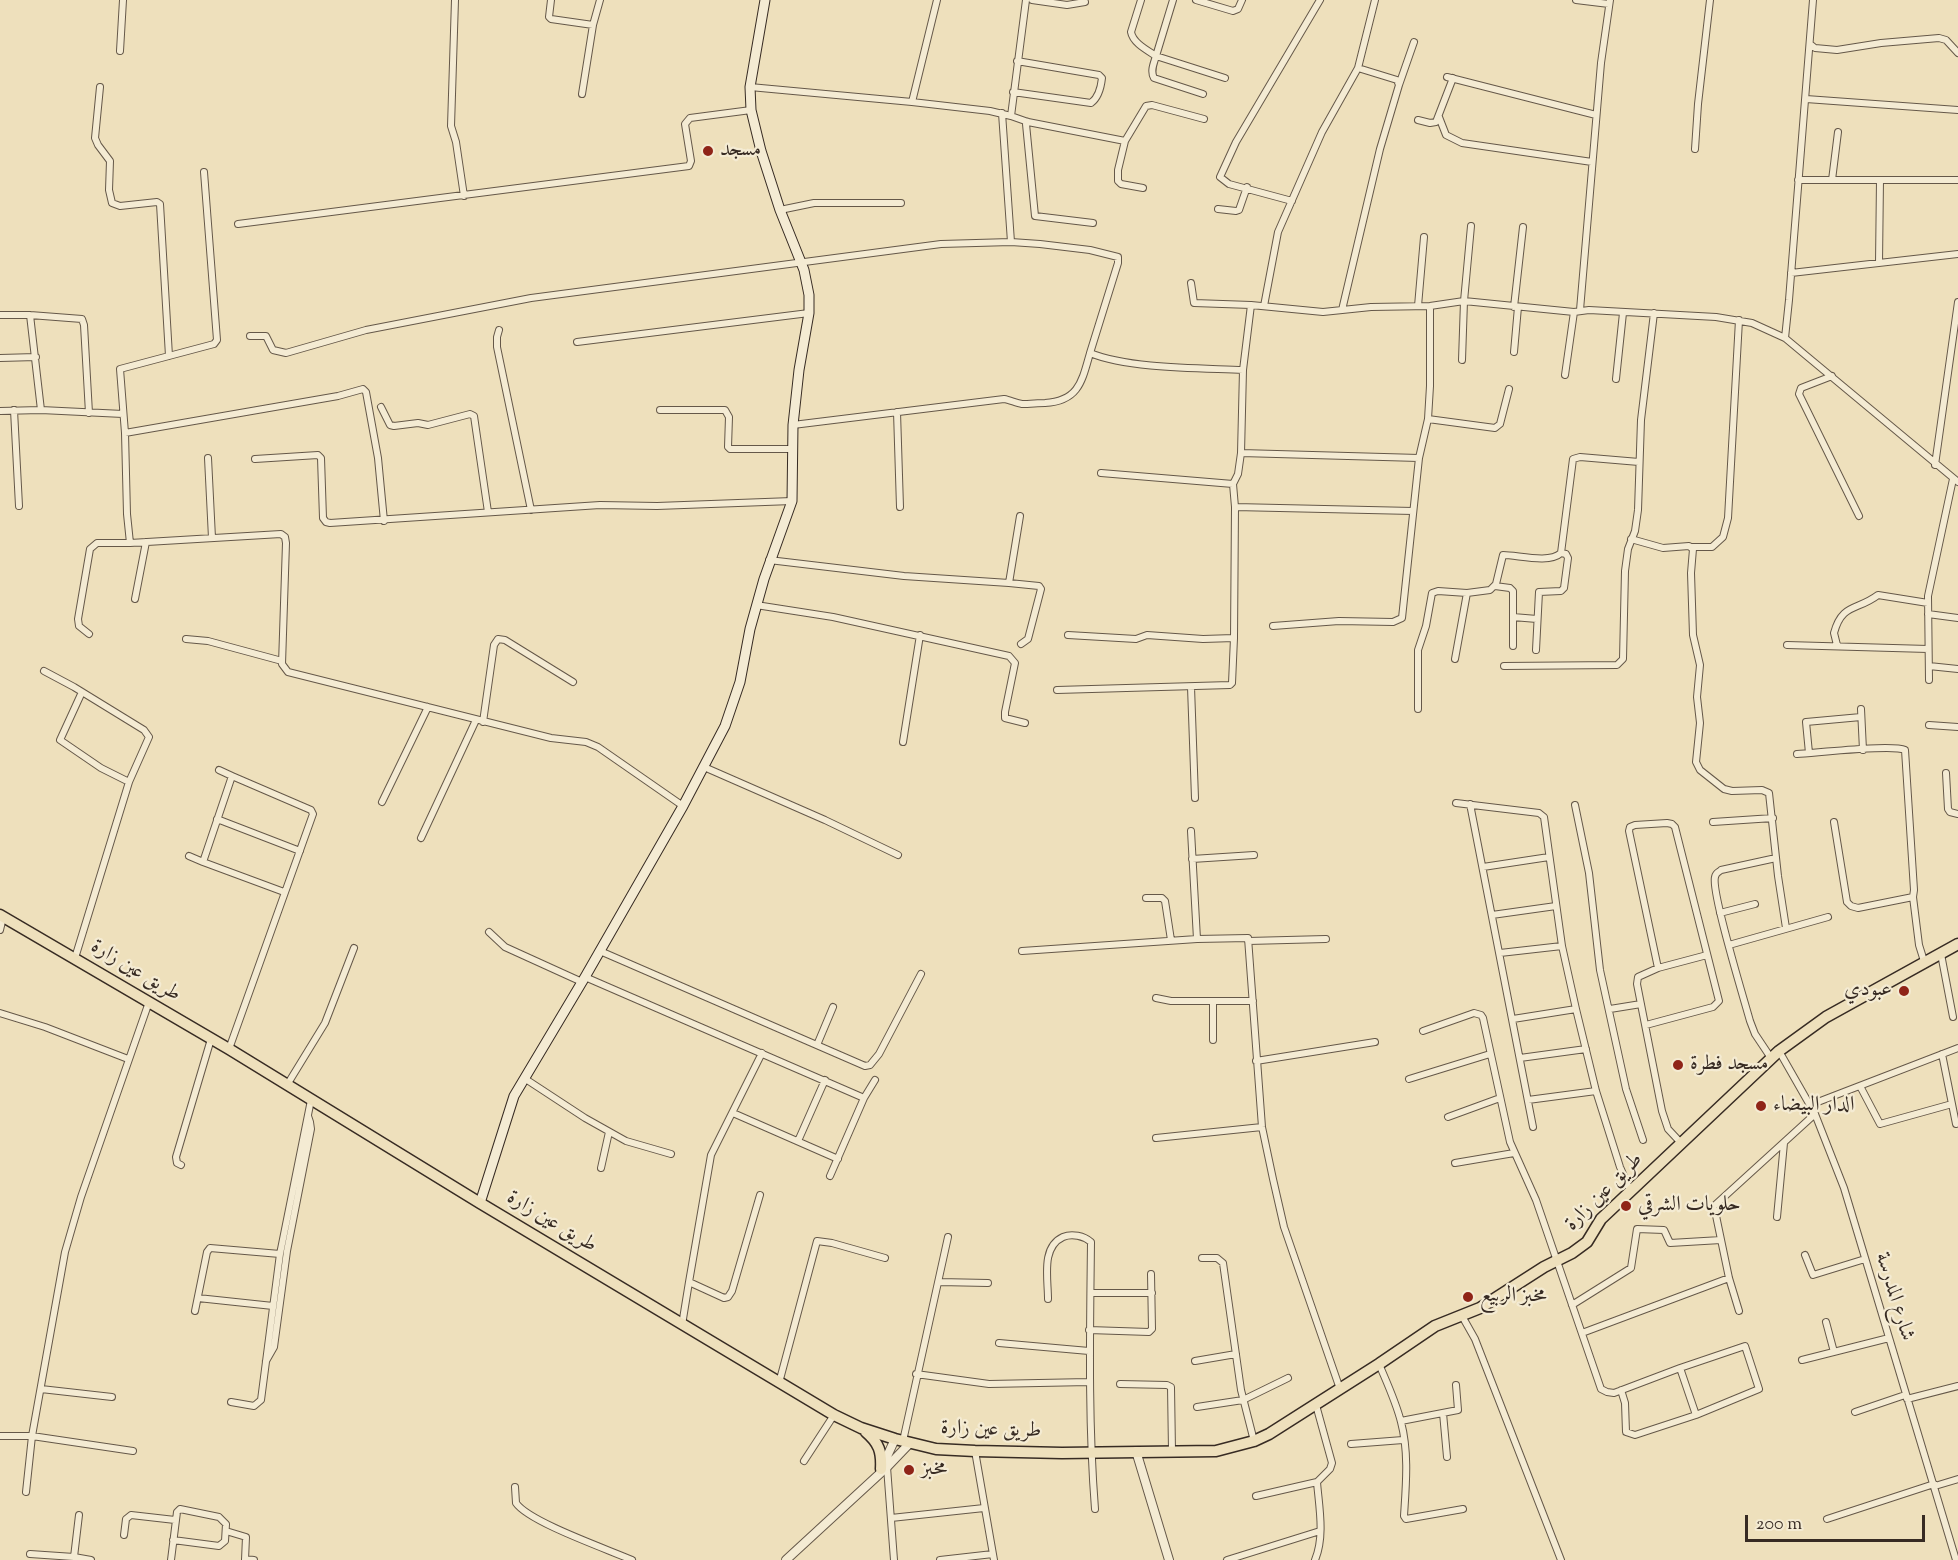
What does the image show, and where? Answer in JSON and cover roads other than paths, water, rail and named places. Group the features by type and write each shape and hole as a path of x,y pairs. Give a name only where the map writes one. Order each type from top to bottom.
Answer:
{"main road":[{"path":"480,1203 509,1110 524,1078 584,979 683,806 725,726 734,702 756,605 792,501 793,425 799,370 809,313 809,295 801,262 780,210 761,151 751,110 750,87 765,0"},
{"name":"طريق عين زارة","path":"2,916 229,1049 480,1203 834,1415 861,1428 903,1441 936,1449 975,1451 1216,1451 1254,1442 1316,1405 1443,1321 1480,1308 1585,1244 1601,1219 1775,1055 1826,1017 1958,944"},
{"path":"861,1428 879,1445 882,1470"}],"street":[{"path":"120,51 123,0"},
{"path":"455,0 451,126 456,142 464,196"},
{"path":"551,0 549,17 551,19 593,25"},
{"path":"582,94 593,25 600,0"},
{"path":"912,102 937,0"},
{"path":"1011,116 1026,0"},
{"path":"1032,0 1055,4 1084,2"},
{"path":"1141,0 1131,36 1156,56 1225,78"},
{"path":"1173,0 1152,71 1155,78 1203,94"},
{"path":"1199,0 1233,11 1238,9 1242,0"},
{"path":"1292,201 1229,184 1220,177 1236,141 1320,0"},
{"path":"1264,306 1278,232 1322,132 1358,68 1375,0"},
{"path":"1565,375 1577,311 1601,63 1610,2 1576,0"},
{"path":"1695,148 1710,0"},
{"path":"1785,338 1813,0"},
{"path":"1810,44 1815,48 1837,50 1881,43 1939,38 1946,40 1958,53"},
{"path":"1342,310 1380,149 1414,42"},
{"path":"1013,92 1091,103 1096,99 1102,81 1099,75 1017,61"},
{"path":"1358,68 1397,80 1399,85"},
{"path":"1418,120 1434,123 1439,117 1450,77 1596,115"},
{"path":"100,87 95,138 110,161 109,190 112,203 120,206 157,202 160,204 169,356"},
{"path":"750,87 1002,113 1028,122 1125,141"},
{"path":"1806,99 1958,110"},
{"path":"1143,188 1118,182 1118,170 1125,141 1146,106 1152,105 1204,119"},
{"path":"238,224 689,166 691,161 685,124 690,118 751,110"},
{"path":"1002,113 1011,242"},
{"path":"1439,117 1446,135 1462,143 1592,162"},
{"path":"1028,122 1026,124 1035,216 1093,223"},
{"path":"1832,180 1838,132"},
{"path":"130,543 120,369 214,344 217,340 204,172"},
{"path":"1798,180 1958,180"},
{"path":"1879,263 1880,180"},
{"path":"1218,209 1239,210 1247,187"},
{"path":"780,210 814,203 901,203"},
{"path":"1462,360 1464,301 1471,226"},
{"path":"1514,352 1523,227"},
{"path":"1418,306 1424,237"},
{"path":"250,336 266,336 273,350 286,353 366,330 531,298 941,244 1011,242 1090,250 1118,257 1081,381 1075,392 1066,399 1058,402 1023,404 1004,399 793,425"},
{"path":"1791,273 1958,254"},
{"path":"1191,283 1194,303 1264,306 1306,312 1430,306 1464,301 1516,307 1654,313 1739,320 1767,328 1785,338 1832,376 1956,481 1930,584 1928,603 1929,681"},
{"path":"1935,465 1958,303"},
{"path":"1057,690 1191,687 1232,683 1235,507 1233,484 1238,474 1241,453 1243,370 1251,306"},
{"path":"1274,626 1339,621 1393,622 1402,618 1419,458 1428,419 1430,306"},
{"path":"1616,379 1623,312"},
{"path":"577,342 809,313"},
{"path":"1504,666 1617,665 1621,663 1624,653 1624,571 1638,510 1641,420 1654,313"},
{"path":"0,315 80,318 83,321 89,413"},
{"path":"30,315 41,410"},
{"path":"1631,539 1663,548 1712,547 1723,537 1728,518 1739,320"},
{"path":"499,330 496,337 497,346 531,510"},
{"path":"1090,352 1101,357 1134,363 1243,370"},
{"path":"0,358 36,357"},
{"path":"1832,376 1802,388 1799,394 1859,516"},
{"path":"125,433 338,396 363,389 366,392 378,458 384,521"},
{"path":"1428,419 1495,428 1500,424 1509,389"},
{"path":"381,407 390,424 394,426 418,423 428,425 470,414 474,416 488,512"},
{"path":"14,410 19,506"},
{"path":"0,411 41,410 123,414"},
{"path":"660,410 725,410 729,417 728,447 730,449 793,449"},
{"path":"897,412 900,507"},
{"path":"1241,453 1419,458"},
{"path":"255,459 318,455 321,458 324,521 330,523 600,505 792,501"},
{"path":"1561,554 1573,459 1580,457 1639,462"},
{"path":"208,458 213,538"},
{"path":"1101,473 1233,484"},
{"path":"1235,507 1413,511"},
{"path":"1010,583 1020,516"},
{"path":"89,634 79,626 78,619 90,549 97,543 281,534 285,537 286,549 282,661 283,667 288,672 551,738 586,742 607,753 683,806"},
{"path":"135,599 146,542"},
{"path":"1692,547 1693,635 1700,665 1697,697 1700,723 1696,762 1700,770 1724,789 1768,792 1786,928"},
{"path":"1418,709 1418,650 1426,626 1430,596 1435,591 1467,593 1490,590 1495,586 1503,555 1546,559 1561,554 1567,555 1564,588 1561,591 1540,590 1536,650"},
{"path":"770,560 904,576 1039,586 1041,589 1028,639 1022,644"},
{"path":"1495,586 1510,588 1513,591 1513,646"},
{"path":"1455,659 1467,593"},
{"path":"1838,645 1834,633 1842,614 1878,595 1928,603"},
{"path":"756,605 833,617 1004,654 1013,659 1015,663 1005,718 1025,723"},
{"path":"1928,614 1958,618"},
{"path":"1513,617 1537,619"},
{"path":"903,742 920,635"},
{"path":"1068,635 1136,639 1147,635 1203,639 1234,638"},
{"path":"186,639 208,641 282,661"},
{"path":"421,838 480,721 494,645 498,639 505,640 573,682"},
{"path":"1788,645 1928,649"},
{"path":"1929,666 1958,669"},
{"path":"44,671 148,733 147,742 129,782 75,958"},
{"path":"1191,687 1195,798"},
{"path":"81,692 60,741 75,748 101,768 129,782"},
{"path":"382,802 428,707"},
{"path":"1861,709 1863,750"},
{"path":"1809,753 1806,722 1861,717"},
{"path":"1929,725 1958,728"},
{"path":"1797,754 1900,748 1905,750 1914,890 1912,897 1919,945 1924,961"},
{"path":"704,767 898,855"},
{"path":"219,770 312,812 229,1049"},
{"path":"1946,773 1948,809 1958,814"},
{"path":"203,862 232,776"},
{"path":"1456,802 1542,814 1562,946 1576,1009 1596,1090 1620,1167 1631,1192"},
{"path":"1470,804 1533,1127"},
{"path":"1575,806 1589,873 1600,970 1626,1089 1643,1140"},
{"path":"1713,822 1773,818"},
{"path":"217,819 300,851"},
{"path":"1834,822 1847,902 1851,906 1858,908 1912,897"},
{"path":"1646,1025 1717,1005 1719,1001 1674,827 1667,823 1635,825 1630,827 1629,831 1658,968"},
{"path":"1191,831 1197,939"},
{"path":"1192,859 1254,855"},
{"path":"189,856 284,892"},
{"path":"1483,867 1549,857"},
{"name":"شارع المدرسة","path":"1776,858 1717,873 1714,883 1720,913 1755,1034 1775,1055 1810,1105 1844,1188 1956,1560"},
{"path":"1146,898 1162,898 1165,901 1171,940"},
{"path":"1720,913 1755,904"},
{"path":"1492,915 1556,906"},
{"path":"0,930 2,916"},
{"path":"1729,945 1828,917"},
{"path":"489,932 505,947 762,1053 864,1098"},
{"path":"1022,951 1171,940 1248,938 1262,1127 1284,1227 1340,1389"},
{"path":"1248,941 1326,939"},
{"path":"1500,953 1562,946"},
{"path":"287,1085 325,1023 354,948"},
{"path":"600,951 861,1065 870,1065 879,1054 921,974"},
{"path":"1941,953 1953,1017"},
{"path":"1682,1145 1672,1135 1664,1121 1637,984 1638,977 1658,968 1707,955"},
{"path":"1156,998 1171,1001 1252,1001"},
{"path":"1213,1001 1214,1040"},
{"path":"26,1492 32,1436 64,1252 149,1002"},
{"path":"1610,1009 1641,1004"},
{"path":"816,1045 833,1007"},
{"path":"1513,1018 1576,1009"},
{"path":"0,1013 45,1027 128,1059"},
{"path":"1423,1031 1478,1014 1483,1018 1514,1153 1532,1189 1601,1389 1607,1392 1621,1390 1744,1346 1759,1389 1635,1435 1626,1432 1625,1403 1621,1390"},
{"path":"181,1165 177,1162 176,1157 212,1040"},
{"path":"1256,1061 1375,1042"},
{"path":"1810,1105 1958,1048"},
{"path":"1520,1058 1586,1049"},
{"path":"682,1325 711,1155 762,1053"},
{"path":"1409,1079 1490,1054"},
{"path":"1942,1054 1956,1124"},
{"path":"524,1078 609,1132 634,1144 671,1154"},
{"path":"798,1141 825,1080"},
{"path":"830,1176 864,1098 875,1080"},
{"path":"1860,1086 1880,1124 1952,1104"},
{"path":"1528,1100 1596,1090"},
{"path":"1448,1117 1500,1098"},
{"path":"231,1402 254,1406 259,1404 280,1254 311,1100"},
{"path":"733,1113 837,1159"},
{"path":"1739,1311 1729,1278 1714,1206 1815,1114"},
{"path":"266,1362 274,1347 287,1251 311,1129 308,1116"},
{"path":"1156,1138 1262,1127"},
{"path":"601,1168 609,1132"},
{"path":"1777,1217 1784,1143"},
{"path":"1455,1163 1514,1153"},
{"path":"689,1282 724,1298 728,1297 735,1281 760,1195"},
{"path":"1572,1305 1630,1268 1637,1228 1664,1230 1670,1243 1721,1240"},
{"path":"1048,1299 1047,1258 1050,1249 1057,1240 1067,1235 1086,1238 1091,1242 1090,1452 1095,1509"},
{"path":"786,1560 882,1470 903,1441 948,1237"},
{"path":"779,1383 817,1241 885,1258"},
{"path":"195,1311 207,1252 210,1248 280,1254"},
{"path":"1805,1255 1813,1275 1865,1259"},
{"path":"1202,1258 1217,1257 1223,1263 1243,1400 1254,1442"},
{"path":"1089,1330 1149,1332 1152,1329 1151,1274"},
{"path":"1582,1333 1729,1278"},
{"path":"939,1281 988,1283"},
{"path":"1091,1293 1152,1293"},
{"path":"198,1298 273,1306"},
{"path":"1462,1316 1479,1349 1562,1560"},
{"path":"1826,1322 1834,1352"},
{"path":"1802,1360 1888,1338"},
{"path":"999,1343 1089,1351"},
{"path":"1196,1361 1236,1354"},
{"path":"1380,1364 1401,1421 1406,1464 1404,1516 1406,1519 1463,1509"},
{"path":"1680,1368 1696,1414"},
{"path":"916,1374 989,1384 1089,1382"},
{"path":"1197,1407 1243,1400 1288,1378"},
{"path":"1120,1384 1171,1387 1172,1451"},
{"path":"1401,1421 1458,1410 1456,1385"},
{"path":"1855,1412 1906,1397 1958,1386"},
{"path":"41,1389 112,1397"},
{"path":"1256,1496 1317,1482 1330,1469 1332,1463 1316,1405"},
{"path":"1443,1413 1447,1457"},
{"path":"804,1461 834,1415"},
{"path":"0,1436 32,1436 134,1451"},
{"path":"1351,1444 1403,1440"},
{"path":"894,1560 891,1518 882,1470 903,1441"},
{"path":"940,1560 994,1557 975,1451"},
{"path":"1136,1451 1169,1560"},
{"path":"1827,1519 1958,1479"},
{"path":"1316,1560 1319,1552 1320,1531 1317,1482"},
{"path":"515,1487 516,1503 526,1513 632,1560"},
{"path":"891,1518 984,1508"},
{"path":"171,1560 173,1540 175,1521 177,1512 184,1509 219,1517 226,1524 225,1540 219,1546 173,1540"},
{"path":"74,1557 79,1515"},
{"path":"124,1535 126,1519 130,1515 175,1521"},
{"path":"226,1531 246,1537 245,1559 254,1560"},
{"path":"1227,1560 1320,1531"},
{"path":"30,1554 91,1560"}],"place":[{"name":"مسجد","path":"708,151"},
{"name":"عبودي","path":"1904,991"},
{"name":"مسجد فطرة","path":"1678,1065"},
{"name":"الدار البيضاء","path":"1761,1106"},
{"name":"حلويات الشرقي","path":"1626,1206"},
{"name":"مخبز الربيع","path":"1468,1297"},
{"name":"مخبز","path":"909,1470"}]}
